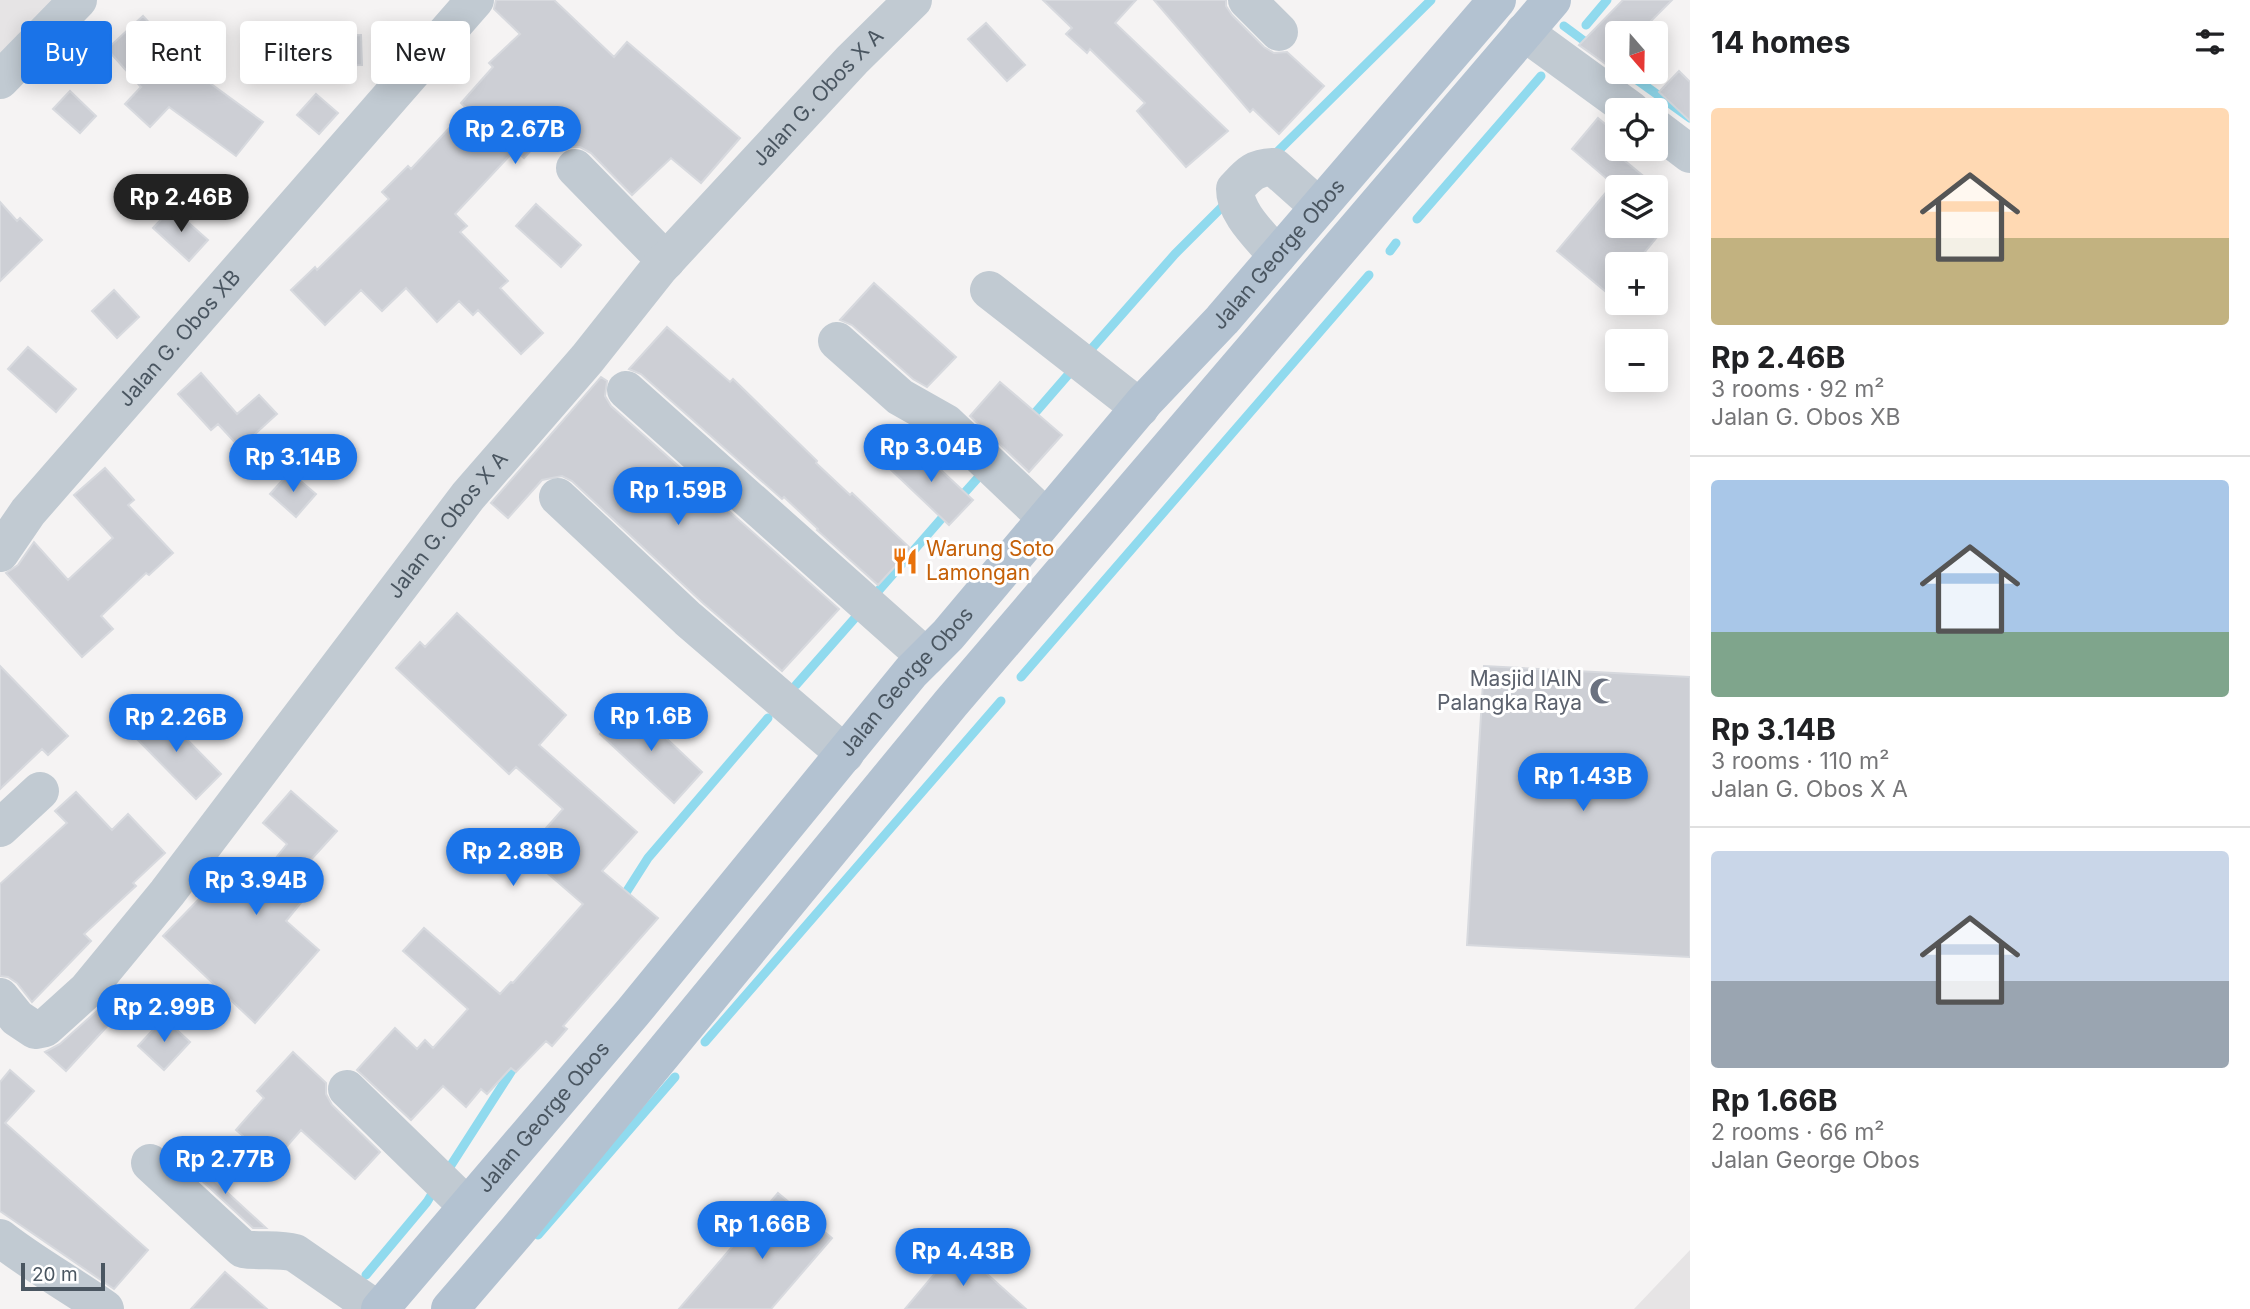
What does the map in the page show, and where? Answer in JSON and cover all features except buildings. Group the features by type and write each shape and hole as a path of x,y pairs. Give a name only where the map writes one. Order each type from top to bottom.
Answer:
{"main road":[{"name":"Jalan George Obos","path":"378,1309 633,1012 911,672 948,635 1140,408 1222,320 1497,0"},
{"name":"Jalan George Obos","path":"450,1309 820,865 951,703 1552,0"}],"street":[{"path":"0,80 78,0"},
{"name":"Jalan G. Obos XB","path":"0,553 28,512 475,0"},
{"name":"Jalan G. Obos X A","path":"3,1007 28,1027 35,1030 46,1028 86,990 167,894 468,496 587,359 666,261 852,60 913,0"},
{"path":"1247,0 1279,33"},
{"path":"1524,32 1615,98"},
{"path":"1668,137 1690,154"},
{"path":"1277,256 1241,211 1235,199 1235,189 1260,167 1274,167 1319,207"},
{"path":"575,168 666,261"},
{"path":"989,290 1140,408"},
{"path":"836,341 900,397 946,424 1046,518"},
{"path":"626,390 926,657"},
{"path":"558,497 688,619 845,754"},
{"path":"0,828 40,791"},
{"path":"347,1089 467,1206"},
{"path":"150,1163 243,1249 262,1252 285,1250 295,1254 378,1309"},
{"path":"0,1238 105,1309"}],"shaded area":[{"path":"0,0 90,0 69,21 21,21 21,70 0,91"},
{"path":"1690,1250 1690,1309 1634,1309"}],"waterway":[{"path":"1273,156 1431,0"},
{"path":"1586,25 1607,0"},
{"path":"1564,26 1591,46"},
{"path":"1417,219 1541,76"},
{"path":"1643,84 1690,118"},
{"path":"1086,355 1175,254 1228,201"},
{"path":"1390,251 1396,243"},
{"path":"1021,677 1369,275"},
{"path":"1028,421 1074,368"},
{"path":"959,499 984,471"},
{"path":"873,597 949,510"},
{"path":"796,685 862,610"},
{"path":"705,1042 1001,701"},
{"path":"620,902 648,858 768,718"},
{"path":"446,1173 518,1061"},
{"path":"538,1235 675,1077"},
{"path":"366,1275 427,1202 436,1187"}],"place":[{"name":"Warung Soto Lamongan","path":"905,561"},
{"name":"Masjid IAIN Palangka Raya","path":"1603,691"}]}
